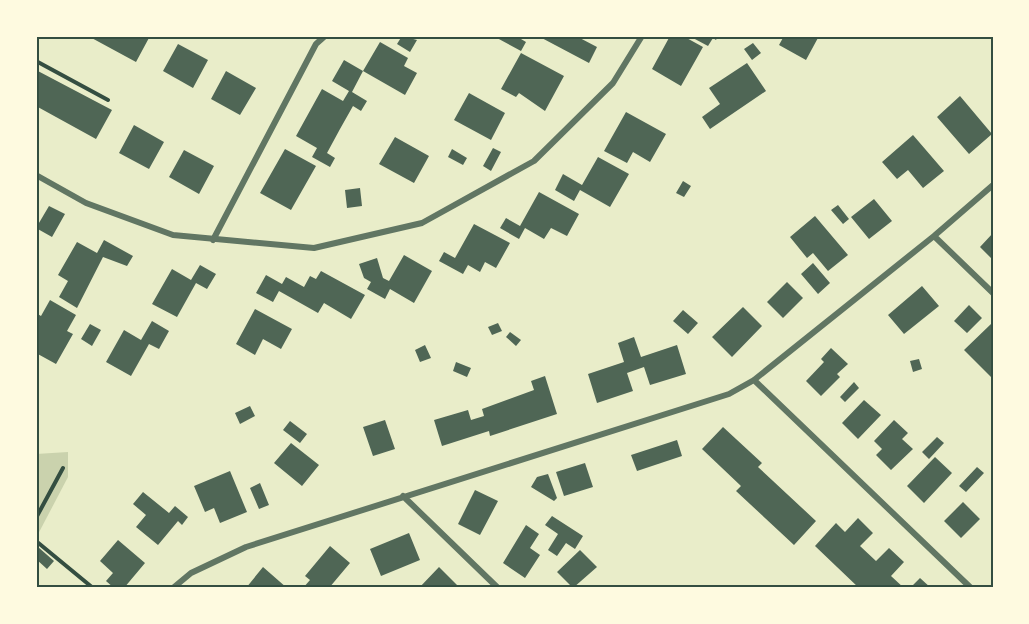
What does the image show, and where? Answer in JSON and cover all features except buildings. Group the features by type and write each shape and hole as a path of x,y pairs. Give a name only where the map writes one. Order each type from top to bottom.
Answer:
{"street":[{"path":"213,240 316,44 325,36"},
{"path":"36,175 86,203 173,235 314,248 422,223 534,161 613,83 642,36"},
{"path":"173,588 191,573 246,547 729,394 754,380 934,236 993,185"},
{"path":"934,236 993,293"},
{"path":"754,380 971,588"},
{"path":"403,496 498,588"}],"path":[{"path":"36,61 108,100"},
{"path":"36,517 63,468"},
{"path":"36,541 93,588"}],"green space":[{"path":"68,452 68,477 36,538 36,454"}]}
